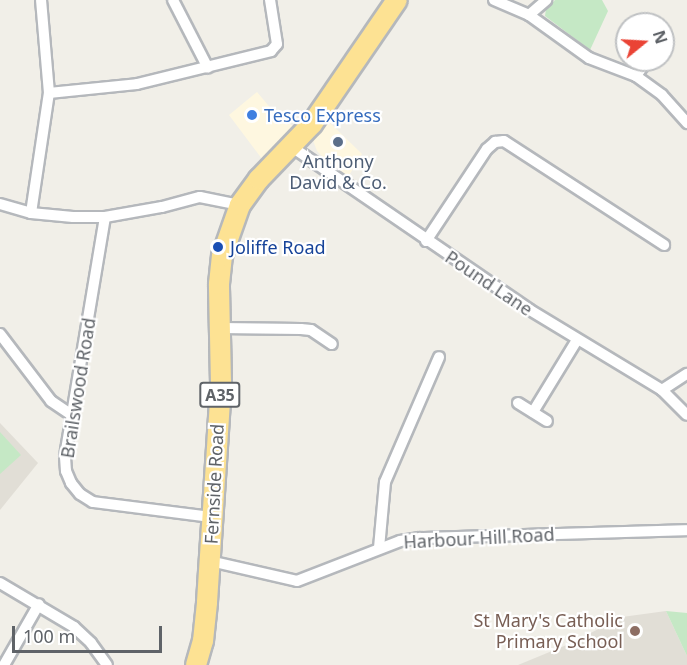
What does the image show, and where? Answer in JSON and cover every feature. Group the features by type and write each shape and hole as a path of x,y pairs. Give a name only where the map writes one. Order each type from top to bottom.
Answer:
{"highway":[{"name":"Fernside Road","path":"196,665 203,641 210,561 220,383 219,284 222,256 240,205 259,179 292,147 331,99 397,0"}],"street":[{"path":"31,213 49,93 41,0"},
{"path":"173,0 208,68"},
{"path":"49,93 136,84 208,68 275,48 278,44 270,0"},
{"path":"494,0 529,15 589,58 636,76 668,100 687,123"},
{"path":"529,15 546,0"},
{"path":"636,76 639,72"},
{"path":"426,241 487,149 495,142 504,141 664,245"},
{"name":"Pound Lane","path":"292,147 426,241 577,340 662,390 687,415"},
{"path":"0,204 31,213 105,217 162,207 200,197 240,205"},
{"name":"Brailswood Road","path":"105,217 65,457 66,471 71,483 80,494 93,502 212,517"},
{"path":"220,328 301,328 311,330 332,344"},
{"path":"0,334 51,401 72,415"},
{"path":"533,412 577,340"},
{"path":"379,548 385,482 439,357"},
{"path":"662,390 687,374"},
{"path":"518,403 547,421"},
{"name":"Harbour Hill Road","path":"210,561 297,581 379,548 420,538 687,530"},
{"path":"0,583 39,604 84,634 107,665"},
{"path":"4,665 39,604"}],"shaded area":[{"path":"257,92 273,111 298,130 262,159 229,115"},
{"path":"324,117 362,154 348,177 330,165 317,151 311,135"},
{"path":"0,423 38,463 0,510"},
{"name":"St Mary's Catholic Primary School","path":"666,611 687,656 687,665 518,665 569,644 622,617"}],"green space":[{"path":"555,0 602,0 608,11 590,50 545,16 546,9"},
{"path":"0,432 21,455 0,474"},
{"path":"666,611 687,613 687,656"}],"place":[{"name":"Tesco Express","path":"252,115"},
{"name":"Anthony David & Co.","path":"338,142"},
{"name":"Joliffe Road","path":"218,247"},
{"name":"St Mary's Catholic Primary School","path":"635,631"}]}
